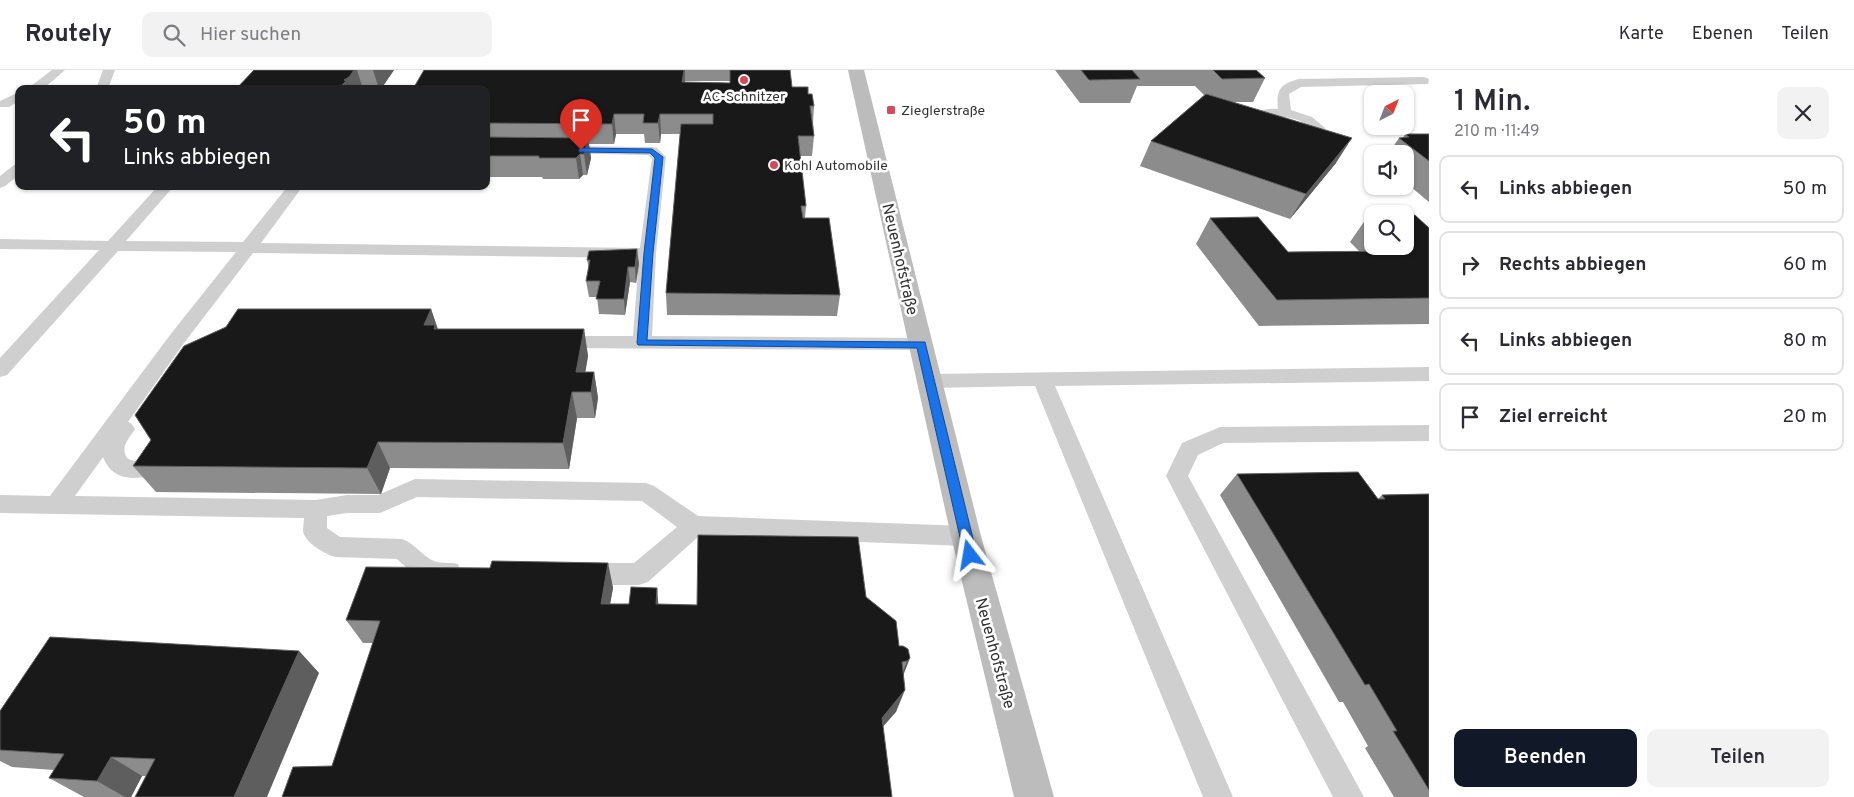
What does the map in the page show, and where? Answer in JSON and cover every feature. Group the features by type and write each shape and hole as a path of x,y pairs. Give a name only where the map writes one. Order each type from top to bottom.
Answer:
{"street":[{"name":"Neuenhofstraße","path":"856,70 966,536 1034,797"}],"lane":[{"path":"42,85 59,70"},
{"path":"104,85 109,70"},
{"path":"1408,70 1426,83"},
{"path":"1286,113 1283,94 1288,88 1299,83 1426,83"},
{"path":"1,105 15,98"},
{"path":"543,150 652,151 659,157 648,253 642,343"},
{"path":"0,183 15,171"},
{"path":"0,370 163,190"},
{"path":"56,505 132,400 186,339 248,247 293,190"},
{"path":"0,244 648,253"},
{"path":"535,342 921,344"},
{"path":"930,380 1428,375"},
{"path":"1042,380 1218,797"},
{"path":"132,400 142,412 117,435 112,445 113,454 120,465 133,470 150,468 168,460"},
{"path":"1349,797 1177,476 1190,448 1220,435 1429,432"},
{"path":"0,504 316,509 347,504 380,504 416,488 646,492 694,526 966,536"},
{"path":"316,509 315,532 335,547 402,549 429,572 469,573"},
{"path":"559,574 639,574 694,526"}],"building":[{"path":"254,70 354,70 344,80 346,81 342,85 240,85"},
{"path":"424,70 684,70 682,82 730,83 730,70 790,70 792,87 808,87 808,94 812,94 814,106 810,106 814,136 798,136 806,206 801,206 803,218 829,218 840,295 666,293 681,124 713,124 713,114 660,114 658,123 643,123 644,114 614,114 612,124 490,123 490,85 415,85"},
{"path":"1081,70 1132,70 1140,79 1089,80"},
{"path":"1213,70 1256,70 1265,78 1222,79"},
{"path":"1206,94 1352,138 1306,194 1151,141"},
{"path":"1429,134 1429,161 1414,150 1414,145 1408,145 1399,138 1409,137 1406,135"},
{"path":"490,137 588,138 584,154 580,154 576,158 539,158 539,156 490,156"},
{"path":"1414,215 1429,228 1429,298 1277,300 1210,218 1258,217 1288,252 1364,251 1364,255 1414,255"},
{"path":"637,249 635,267 628,267 624,299 596,299 600,281 586,281 590,260 587,260 589,251"},
{"path":"238,309 431,309 424,325 435,325 434,329 584,329 576,372 594,372 591,392 572,392 563,443 378,442 367,468 133,466 151,440 135,415 184,346 226,327"},
{"path":"1358,472 1378,499 1385,499 1382,495 1429,494 1429,790 1393,731 1397,731 1369,684 1365,685 1237,474"},
{"path":"698,535 858,537 866,597 896,621 899,646 908,649 910,658 902,662 905,690 882,718 892,797 282,797 293,767 332,766 380,621 346,620 366,567 490,568 492,561 608,563 601,604 629,604 631,587 657,588 656,604 697,605"},
{"path":"50,637 299,651 234,797 135,797 155,759 111,757 97,781 49,778 64,754 0,750 0,711"}],"place":[{"name":"AC-Schnitzer","path":"744,80"},
{"name":"Zieglerstraße","path":"891,110"},
{"name":"Kohl Automobile","path":"774,165"}],"route":[{"path":"581,150 652,151 659,157 648,253 642,343 921,344 970,555"}]}
